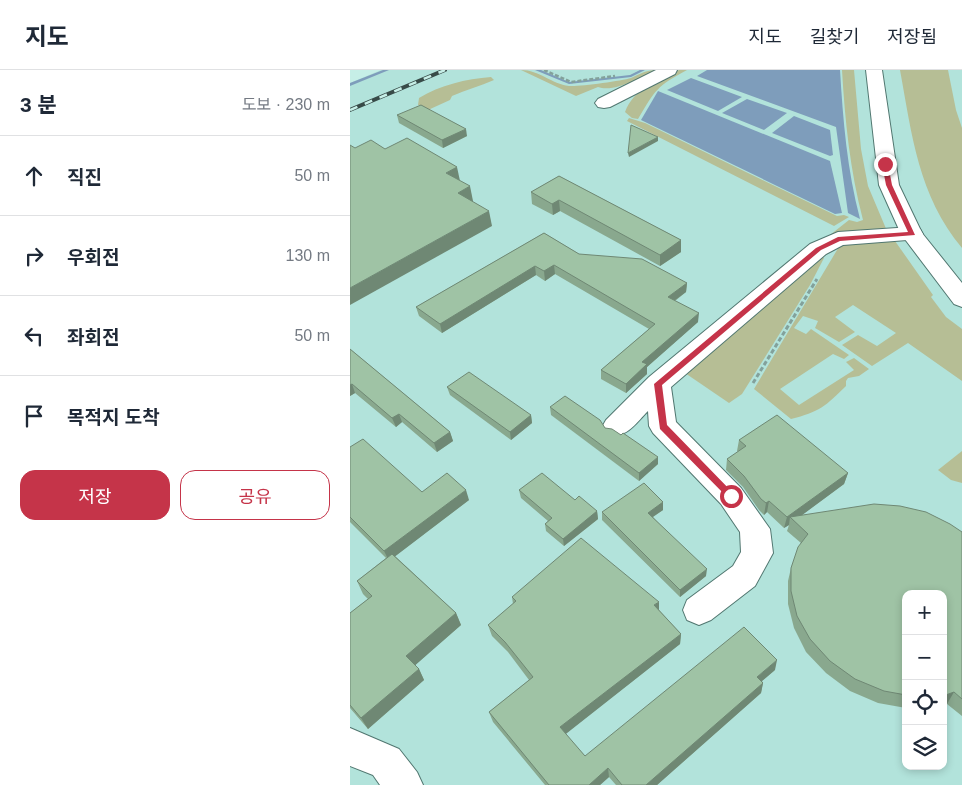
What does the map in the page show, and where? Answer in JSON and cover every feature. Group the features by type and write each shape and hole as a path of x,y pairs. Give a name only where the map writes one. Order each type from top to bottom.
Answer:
{"main road":[{"path":"604,103 668,70"},
{"path":"874,70 889,185 912,234 962,299"},
{"path":"616,427 658,384 818,249 838,239 912,234"},
{"path":"658,384 663,426 731,496 754,529 757,553 744,576 699,610"},
{"path":"350,747 386,762 404,785"}],"path":[{"path":"544,70 571,82 598,79"},
{"path":"548,72 552,70"},
{"path":"752,383 821,273 838,239"}],"shaded area":[{"path":"381,70 962,70 962,785 350,785 350,83"},
{"path":"707,70 840,70 849,164 860,219 848,213 836,127 697,76"},
{"path":"691,78 742,97 718,111 667,90"},
{"path":"658,91 830,161 842,213 835,214 641,120"},
{"path":"747,99 787,113 764,130 722,113"},
{"path":"794,116 830,130 833,155 830,156 772,133"}],"green space":[{"path":"521,70 534,72 563,85 574,86 626,79 646,71 656,70 620,86 612,88 598,87 576,96"},
{"path":"679,70 687,70 658,90 638,119 632,118 625,112 634,97 641,91"},
{"path":"842,70 854,70 861,149 868,186 887,231 830,235 849,220 857,222 863,220 849,145"},
{"path":"900,70 948,70 956,110 962,128 962,248 947,228 926,186 913,141"},
{"path":"491,77 494,80 452,96 450,100 428,110 418,105 419,98 444,86 472,79"},
{"path":"629,118 645,123 837,216 844,215 849,217 834,226 627,121"},
{"path":"895,241 946,317 962,329 962,381 908,343 872,366 842,345 858,335 877,346 896,333 853,305 835,317 855,332 839,342 815,328 818,321 803,316 794,328 806,334 811,329 849,355 844,359 833,354 780,389 799,405 854,370 846,362 854,358 869,369 859,376 848,378 846,386 822,407 809,414 791,419 754,389 840,245"},
{"path":"822,256 824,258 810,285 742,394 729,403 685,373"},
{"path":"962,451 962,483 951,480 938,470"}],"building":[{"path":"421,105 466,129 442,140 397,115"},
{"path":"631,125 658,137 628,153"},
{"path":"407,138 457,167 446,173 470,186 458,193 489,211 350,288 350,145 355,148 371,140 385,149"},
{"path":"559,176 681,240 660,255 559,200 552,204 531,192"},
{"path":"544,233 579,254 642,259 687,283 668,297 699,313 642,362 647,364 626,384 601,370 655,324 554,265 544,271 535,266 440,324 416,307"},
{"path":"350,349 450,432 434,443 399,414 392,418 352,384 350,385"},
{"path":"469,372 531,415 510,432 447,387"},
{"path":"565,396 600,420 605,428 612,429 621,435 623,433 658,457 639,473 550,407"},
{"path":"777,415 848,473 787,517 769,501 766,503 761,499 744,476 727,459 746,446 739,440"},
{"path":"363,439 422,492 447,473 466,490 384,551 350,517 350,447"},
{"path":"542,473 575,500 579,496 597,511 563,539 545,524 552,518 519,490"},
{"path":"644,483 663,502 648,513 707,569 680,590 602,512"},
{"path":"874,504 900,506 926,512 962,532 962,699 954,692 947,695 947,590 902,590 902,694 884,691 855,679 830,661 810,639 797,616 791,591 791,568 798,547 808,534 790,517"},
{"path":"581,538 659,602 654,605 681,634 560,727 585,756 744,627 777,660 757,677 763,683 646,785 622,785 608,768 589,785 549,785 489,712 533,677 505,642 488,625 516,601 512,597"},
{"path":"392,554 456,613 406,656 419,669 361,718 350,705 350,613 372,596 357,581"}],"waterway":[{"path":"350,85 387,70"},
{"path":"537,70 569,83 631,76 643,70"}],"railway":[{"path":"350,110 445,70"}],"route":[{"path":"731,496 663,426 658,384 818,249 838,239 912,234 889,185 885,164"}]}
